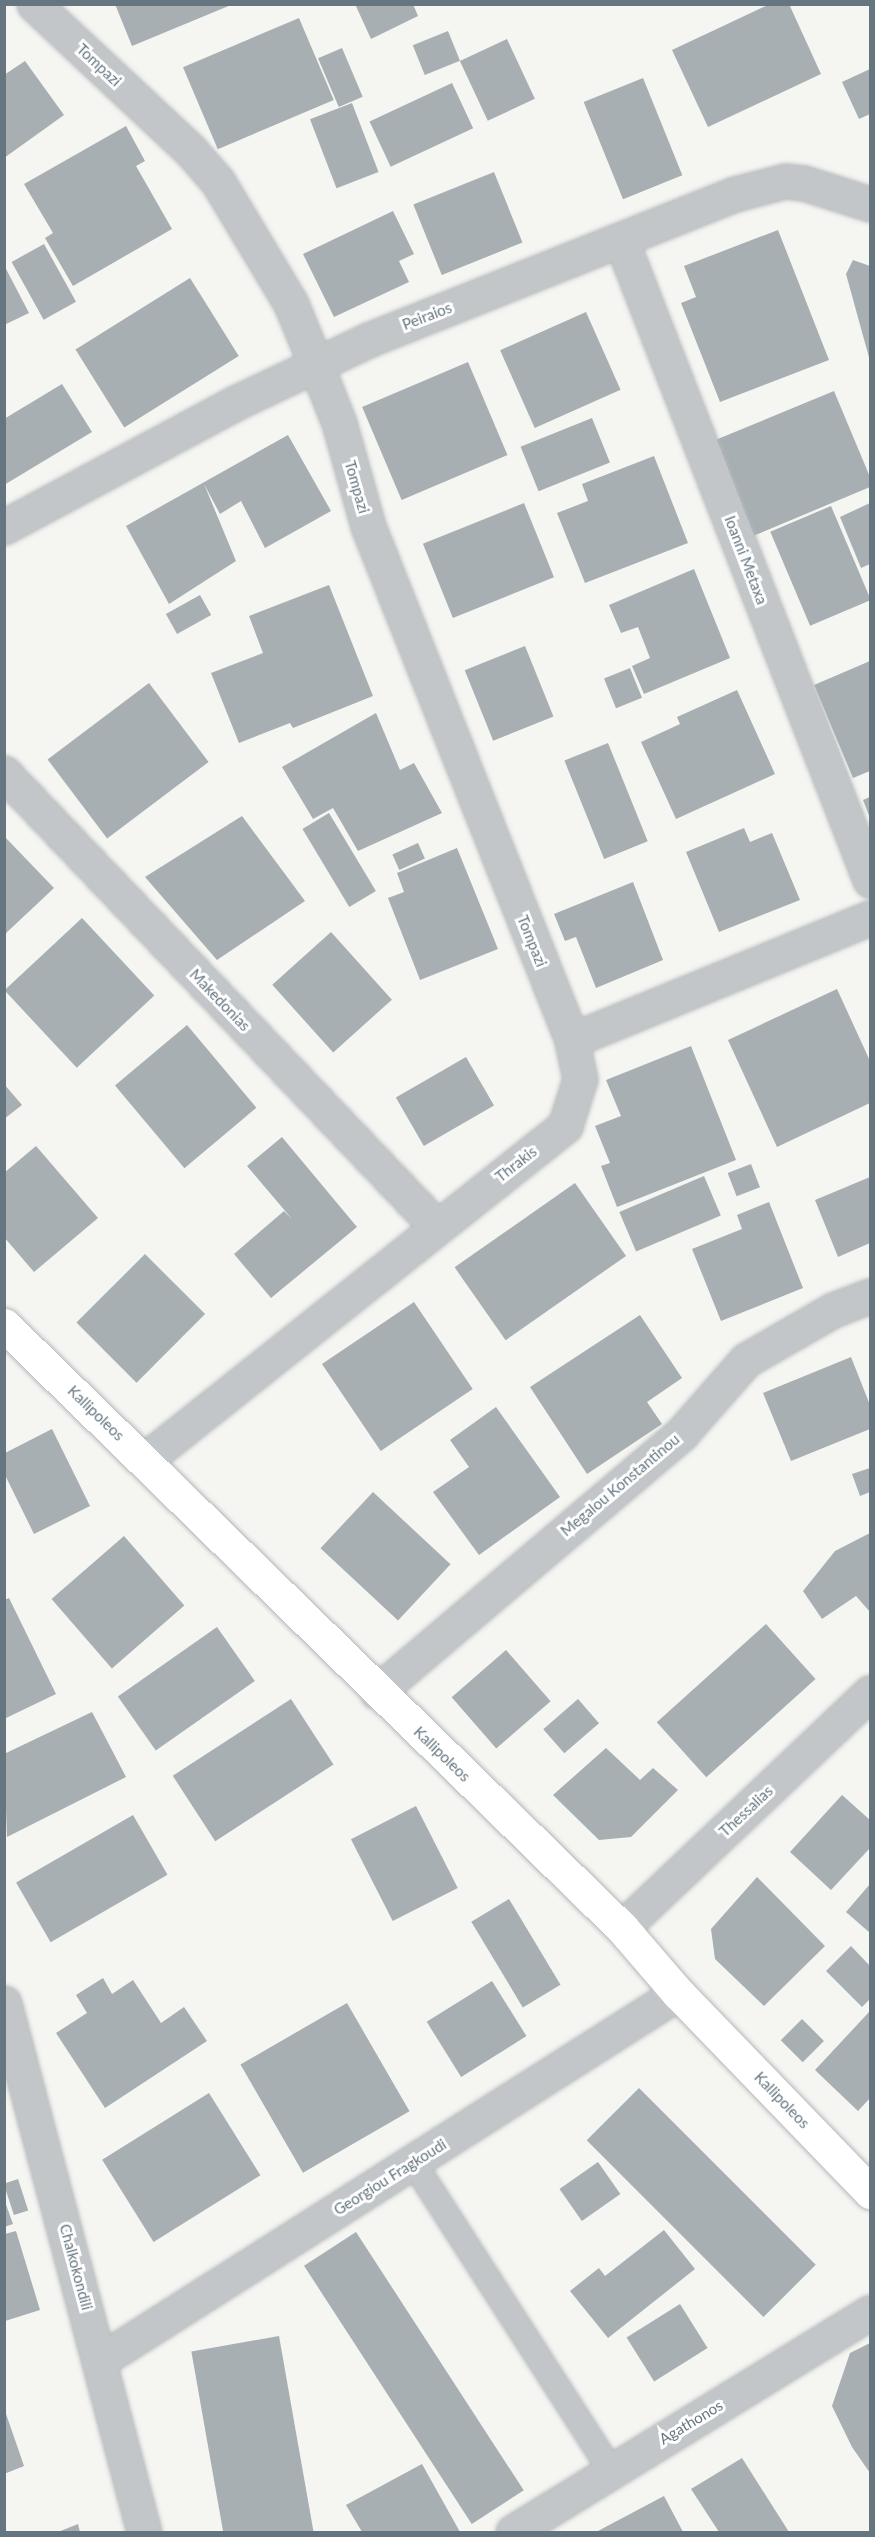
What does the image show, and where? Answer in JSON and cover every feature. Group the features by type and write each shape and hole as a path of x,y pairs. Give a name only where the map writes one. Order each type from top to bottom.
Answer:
{"main road":[{"name":"Kallipoleos","path":"4,1325 145,1460 377,1692 622,1928 678,1993 870,2192"}],"street":[{"name":"Tompazi","path":"34,4 191,151 218,182 291,304 339,423 368,526 572,1040"},
{"name":"Peiraios","path":"4,527 235,403 385,332 765,183 804,183 870,204"},
{"name":"Ioanni Metaxa","path":"621,240 870,880"},
{"name":"Makedonias","path":"4,773 436,1226"},
{"path":"572,1040 870,918"},
{"name":"Thrakis","path":"145,1460 436,1226 565,1126 579,1079 572,1040"},
{"name":"Megalou Konstantinou","path":"377,1692 682,1433 746,1360 833,1310 870,1296"},
{"name":"Thessalias","path":"622,1928 870,1693"},
{"name":"Georgiou Fragkoudi","path":"101,2360 678,1993"},
{"name":"Chalkokondili","path":"4,2003 101,2360 144,2532"},
{"name":"Agathonos","path":"513,2532 870,2312"}],"lane":[{"path":"413,2162 611,2471"}],"building":[{"path":"115,4 231,4 231,5 132,46"},
{"path":"355,4 413,4 418,16 371,39"},
{"path":"770,4 789,4 821,74 708,127 672,50"},
{"path":"299,18 334,100 218,149 183,67"},
{"path":"448,31 460,61 425,75 413,45"},
{"path":"507,39 535,99 488,121 460,61"},
{"path":"342,48 363,97 339,107 318,58"},
{"path":"25,61 64,115 4,158 4,75"},
{"path":"870,69 870,114 859,119 842,82"},
{"path":"643,78 682,175 623,199 584,102"},
{"path":"452,83 473,128 391,167 370,121"},
{"path":"352,103 379,172 337,188 310,119"},
{"path":"126,126 145,161 136,166 172,229 73,286 45,238 53,233 24,184"},
{"path":"494,172 522,242 442,275 413,205"},
{"path":"393,211 414,254 399,261 409,282 334,317 303,254"},
{"path":"778,230 829,360 720,402 681,303 696,297 684,266"},
{"path":"44,244 76,302 44,320 12,262"},
{"path":"853,260 870,266 870,361 846,274"},
{"path":"4,265 29,313 4,325"},
{"path":"190,278 239,356 124,428 76,350"},
{"path":"586,312 621,390 535,428 500,350"},
{"path":"468,362 507,455 402,500 362,407"},
{"path":"62,384 92,432 4,485 4,419"},
{"path":"834,391 870,477 870,487 753,536 713,441"},
{"path":"592,418 610,463 539,491 521,447"},
{"path":"288,435 331,511 265,548 241,501 220,514 204,484 236,561 169,604 126,526"},
{"path":"654,456 688,543 585,583 557,513 588,501 582,484"},
{"path":"524,503 554,577 453,618 423,544"},
{"path":"870,503 870,564 861,568 840,517"},
{"path":"831,506 870,600 810,626 770,532"},
{"path":"694,569 730,658 644,694 632,666 650,658 638,627 621,633 609,605"},
{"path":"329,585 373,696 293,728 290,723 239,743 211,673 263,653 249,616"},
{"path":"200,595 211,615 177,634 166,614"},
{"path":"525,646 553,716 493,741 465,670"},
{"path":"870,661 870,771 853,778 814,685"},
{"path":"630,668 642,698 616,708 604,678"},
{"path":"149,683 209,762 107,838 48,759"},
{"path":"737,690 775,774 676,819 641,742 680,724 677,717"},
{"path":"376,713 400,770 414,763 442,813 358,851 333,808 313,819 282,767"},
{"path":"608,743 648,841 604,859 564,761"},
{"path":"870,797 870,818 863,800"},
{"path":"329,813 376,891 349,907 302,829"},
{"path":"242,816 305,901 217,960 145,877"},
{"path":"744,828 750,842 772,833 800,900 719,932 686,852"},
{"path":"4,836 54,888 4,935"},
{"path":"418,843 425,859 399,870 392,854"},
{"path":"457,848 498,949 420,980 388,898 404,892 397,873"},
{"path":"633,882 663,960 596,988 576,937 565,941 554,914"},
{"path":"82,918 154,996 77,1068 4,990"},
{"path":"331,932 392,1000 333,1052 272,985"},
{"path":"837,989 870,1061 870,1103 777,1147 728,1040"},
{"path":"187,1025 256,1108 184,1168 115,1085"},
{"path":"691,1046 736,1160 617,1207 601,1166 610,1163 595,1126 621,1116 606,1080"},
{"path":"466,1057 494,1105 424,1146 396,1098"},
{"path":"4,1084 22,1105 4,1119"},
{"path":"282,1137 357,1227 271,1298 234,1254 284,1211 292,1219 247,1166"},
{"path":"36,1146 98,1218 34,1272 4,1237 4,1173"},
{"path":"751,1164 760,1187 737,1196 728,1173"},
{"path":"704,1176 721,1216 636,1252 619,1212"},
{"path":"870,1177 870,1243 838,1257 815,1200"},
{"path":"575,1183 626,1256 506,1340 455,1267"},
{"path":"769,1202 803,1288 721,1321 692,1249 742,1229 737,1215"},
{"path":"145,1254 205,1314 137,1383 76,1323"},
{"path":"414,1302 473,1389 381,1451 322,1364"},
{"path":"640,1315 682,1378 647,1402 662,1424 587,1474 530,1387"},
{"path":"851,1357 870,1405 870,1429 791,1461 763,1393"},
{"path":"496,1407 560,1497 479,1555 433,1492 469,1467 450,1440"},
{"path":"52,1429 90,1506 34,1534 5,1475 5,1453"},
{"path":"870,1468 870,1492 860,1496 852,1474"},
{"path":"373,1492 451,1564 398,1621 320,1548"},
{"path":"870,1533 870,1612 856,1596 822,1619 803,1591 835,1551"},
{"path":"124,1536 184,1605 112,1668 52,1599"},
{"path":"9,1598 56,1694 4,1719 4,1600"},
{"path":"766,1624 816,1679 706,1777 657,1722"},
{"path":"217,1627 255,1681 156,1750 118,1696"},
{"path":"506,1650 551,1701 496,1749 452,1697"},
{"path":"291,1699 333,1764 215,1841 173,1776"},
{"path":"578,1699 599,1723 564,1753 543,1729"},
{"path":"92,1712 126,1777 7,1837 4,1754"},
{"path":"606,1748 640,1780 653,1768 678,1790 631,1837 599,1840 553,1795"},
{"path":"842,1795 870,1820 870,1848 831,1890 790,1852"},
{"path":"416,1806 458,1888 393,1921 351,1839"},
{"path":"133,1815 168,1875 51,1942 16,1882"},
{"path":"757,1877 825,1946 764,2006 715,1959 711,1929"},
{"path":"870,1884 870,1933 846,1912"},
{"path":"509,1899 561,1985 523,2007 471,1922"},
{"path":"851,1946 870,1966 870,1999 862,2007 826,1971"},
{"path":"103,1978 112,1994 133,1980 161,2023 184,2007 207,2041 105,2108 56,2033 87,2013 76,1995"},
{"path":"492,1981 526,2036 461,2077 427,2022"},
{"path":"347,2003 410,2111 303,2173 240,2064"},
{"path":"870,2011 870,2098 858,2111 815,2070"},
{"path":"802,2019 824,2041 803,2062 781,2040"},
{"path":"639,2088 816,2265 763,2317 587,2140"},
{"path":"209,2093 260,2175 154,2242 102,2160"},
{"path":"598,2162 620,2194 582,2221 559,2189"},
{"path":"18,2179 28,2210 14,2215 4,2184"},
{"path":"4,2199 13,2224 4,2227"},
{"path":"664,2230 695,2269 608,2338 570,2291 599,2268 605,2276"},
{"path":"16,2231 40,2310 5,2321 5,2234"},
{"path":"356,2232 524,2490 472,2524 304,2266"},
{"path":"680,2304 708,2348 654,2381 627,2337"},
{"path":"279,2336 314,2532 223,2532 191,2351"},
{"path":"870,2343 870,2473 852,2447 832,2406 850,2353"},
{"path":"4,2408 24,2466 4,2474"},
{"path":"742,2458 789,2532 719,2532 691,2489"},
{"path":"422,2464 460,2532 362,2532 346,2505"},
{"path":"664,2496 683,2532 596,2532"},
{"path":"78,2524 80,2532 58,2532"}]}
